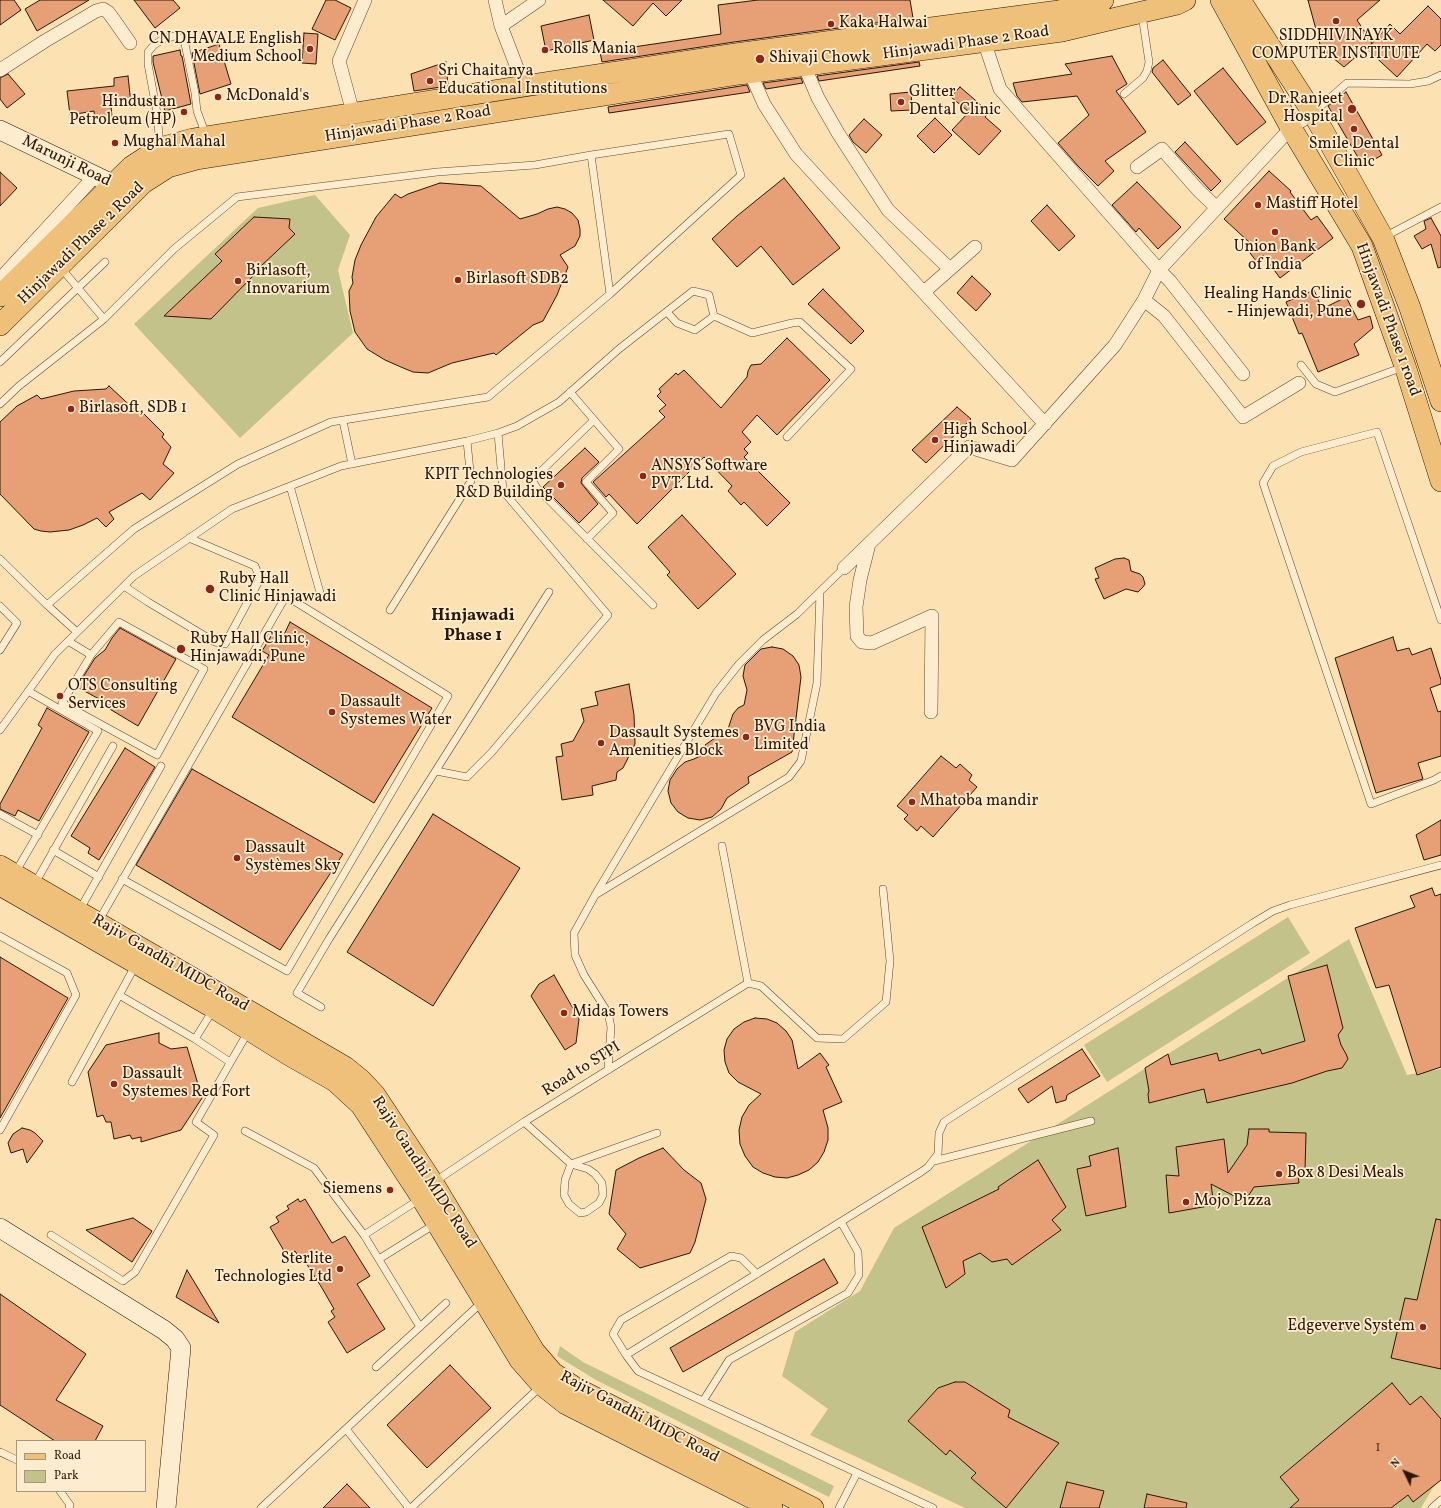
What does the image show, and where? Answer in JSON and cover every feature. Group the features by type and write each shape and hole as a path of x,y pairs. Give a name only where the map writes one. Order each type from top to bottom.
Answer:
{"main road":[{"name":"Hinjawadi Phase 2 Road","path":"0,296 104,180 131,167 160,148 206,136 524,86 736,54 1059,11 1068,4 1103,0"},
{"name":"Hinjawadi Phase 2 Road","path":"0,325 143,183 168,167 198,158 750,72 1062,31 1177,4 1185,0"},
{"name":"Hinjawadi Phase 1 road","path":"1220,0 1291,128 1373,242 1408,374 1441,481"},
{"name":"Hinjawadi Phase 1 road","path":"1240,0 1313,113 1373,242 1410,308 1437,371 1441,401"},
{"name":"Rajiv Gandhi MIDC Road","path":"5,875 34,885 345,1067 374,1095 424,1191 437,1223 520,1360 542,1385 566,1404 772,1508"},
{"name":"Rajiv Gandhi MIDC Road","path":"5,875 137,964 214,1008 335,1081 361,1105 424,1191 534,1351 553,1373 574,1387 813,1508"}],"street":[{"path":"353,113 339,61 365,0"},
{"path":"495,0 501,26 524,86"},
{"path":"501,26 539,0"},
{"path":"0,70 45,41 96,11 103,9 108,12 130,43"},
{"path":"984,41 1000,89 1170,281 1243,374"},
{"path":"804,65 818,98 888,210 950,269"},
{"path":"750,72 764,104 796,154 1045,424"},
{"path":"844,568 968,447 1012,460 1115,345 1144,300 1159,270 1291,128 1313,113"},
{"name":"Marunji Road","path":"0,130 132,193"},
{"path":"1137,167 1162,149 1198,190 1217,208"},
{"path":"0,279 104,180"},
{"path":"924,292 975,247"},
{"path":"1144,300 1164,316 1243,417 1299,383"},
{"path":"1408,374 1437,371"},
{"path":"869,544 860,580 856,607 857,636 862,642 872,643 932,616 931,712"},
{"path":"0,1228 164,1330 175,1339 181,1348 166,1508"}],"lane":[{"path":"1124,94 1143,78 1147,71 1149,62 1142,12"},
{"path":"160,148 157,113 148,64 148,52 165,38 176,36 184,39 195,93 197,111 206,136"},
{"path":"1313,113 1346,82 1410,84 1428,81 1441,75"},
{"path":"0,404 19,386 104,319 174,249 237,197 437,172 535,165 728,134 742,175 610,294 488,397 331,422 238,464 134,529 47,605"},
{"path":"591,155 610,294"},
{"path":"1373,242 1441,207"},
{"path":"0,362 105,262"},
{"path":"59,266 104,319"},
{"path":"0,730 54,654 134,576 232,509 341,466 467,441 498,433 517,426 559,402 619,349 693,291 709,295 714,316"},
{"path":"667,312 677,323 696,330 714,316"},
{"path":"714,316 752,333 800,322 851,369 787,437"},
{"path":"1301,365 1316,384 1335,392 1408,374"},
{"path":"570,392 619,449 586,482 613,513 588,539"},
{"path":"594,420 532,480 537,488 653,605"},
{"path":"343,421 352,464"},
{"path":"1441,620 1377,432 1301,452 1273,466 1263,483 1371,804 1441,776"},
{"path":"436,770 467,777 491,753 608,615 503,491 498,433"},
{"path":"390,610 471,481 467,441"},
{"path":"290,486 320,596"},
{"path":"124,586 215,642 225,644 260,579 255,566 189,538"},
{"path":"0,559 77,632"},
{"path":"608,1070 611,1027 608,1014 584,975 576,955 574,933 595,895 716,693 744,659 763,640 797,614 844,568"},
{"path":"321,1007 297,993 329,939 549,592"},
{"path":"595,895 789,777 801,761 817,683 820,592"},
{"path":"98,922 122,879 286,596 448,696 287,971 122,879"},
{"path":"0,606 17,622 0,650"},
{"path":"119,622 204,669 157,755 62,703 91,655 119,622"},
{"path":"68,641 91,655"},
{"path":"5,875 38,835 98,731 28,691"},
{"path":"34,885 113,746"},
{"path":"79,911 161,766"},
{"path":"0,814 38,835"},
{"path":"722,846 748,983 762,986 817,1038 843,1039 886,1002 890,960 883,889"},
{"path":"53,850 99,877"},
{"path":"626,1355 921,1172 934,1161 938,1154 939,1133 944,1122 1254,922 1290,905 1441,864"},
{"path":"0,936 67,973 76,995 0,1130"},
{"path":"72,1082 137,964"},
{"name":"Road to STPI","path":"364,1235 424,1191 524,1122 748,983"},
{"path":"119,995 195,1039 230,1062"},
{"path":"195,1039 214,1008"},
{"path":"51,1235 123,1281 135,1272 214,1134 196,1122 249,1030"},
{"path":"934,1161 1092,1121"},
{"path":"524,1122 571,1164 588,1169 595,1174 602,1183 602,1195 599,1203 586,1212 580,1213 569,1204 564,1195 565,1180 571,1164 657,1133"},
{"path":"245,1131 314,1168 364,1235 420,1327"},
{"path":"703,1401 729,1360 848,1293 859,1275 858,1252 841,1222"},
{"path":"379,1260 437,1223"},
{"path":"757,1274 741,1258 731,1256 621,1320 613,1334 638,1371 933,1508"},
{"path":"262,1508 484,1300"},
{"path":"376,1367 446,1302"},
{"path":"346,1429 410,1508 542,1385"},
{"path":"0,1452 16,1460"},
{"path":"840,1508 857,1473"},
{"path":"61,1492 70,1505 69,1508"},
{"path":"1432,1508 1441,1500"}],"green space":[{"path":"315,195 350,235 338,270 353,333 240,438 134,324 258,208"},
{"path":"1288,917 1310,953 1107,1082 1084,1045"},
{"path":"1349,939 1407,1075 1441,1069 1441,1474 1421,1508 965,1508 810,1435 828,1409 782,1376 795,1332 860,1291 894,1228"},
{"path":"560,1346 583,1362 834,1486 829,1497 596,1380 557,1356"}],"building":[{"path":"0,0 14,0 21,10 0,25"},
{"path":"40,0 89,0 37,31 25,9"},
{"path":"134,0 173,0 180,8 155,28"},
{"path":"326,0 335,0 351,8 335,40 312,29"},
{"path":"603,0 682,0 666,16 653,3 633,26"},
{"path":"758,0 910,0 913,18 734,42 602,62 600,52 721,34 718,5"},
{"name":"SIDDHIVINAYK COMPUTER INSTITUTE","path":"1308,0 1380,0 1357,20 1372,43 1344,67 1321,48"},
{"path":"1428,6 1441,19 1441,45 1435,51 1427,44 1397,77 1367,49 1390,24 1400,34"},
{"path":"589,15 594,40 546,51 541,26"},
{"name":"CN DHAVALE English Medium School","path":"304,33 318,34 316,64 302,63"},
{"path":"219,44 231,84 200,94 192,53"},
{"path":"180,50 191,104 165,111 153,62 153,56"},
{"path":"1112,56 1127,84 1116,91 1146,132 1105,161 1114,171 1098,186 1058,143 1089,115 1077,96 1022,102 1017,96 1013,83 1072,74 1065,64"},
{"path":"1163,60 1191,95 1178,105 1152,72 1153,68"},
{"name":"Sri Chaitanya Educational Institutions","path":"446,62 448,86 414,91 411,74"},
{"path":"919,62 920,66 819,81 817,76"},
{"path":"1223,68 1266,122 1237,145 1194,91"},
{"path":"8,74 25,94 7,108 0,99 0,78"},
{"path":"128,76 131,104 111,106 112,117 95,119 94,111 70,115 67,91 114,86 114,78"},
{"path":"801,78 803,83 766,89 763,83"},
{"path":"747,85 750,92 609,113 608,107"},
{"path":"960,87 989,112 985,117 1001,131 979,155 952,130 969,112 951,97"},
{"name":"Glitter Dental Clinic","path":"911,92 912,110 891,111 890,94"},
{"name":"Smile Dental Clinic","path":"1346,92 1382,155 1363,166 1328,106"},
{"path":"935,118 952,135 934,153 917,136"},
{"path":"864,119 882,135 866,153 853,142 849,135"},
{"path":"1185,142 1221,181 1211,191 1175,152"},
{"path":"1269,171 1291,191 1290,192 1311,220 1317,216 1333,238 1280,278 1263,255 1256,261 1245,246 1249,242 1224,219"},
{"path":"0,172 17,188 0,206"},
{"path":"784,178 840,248 793,285 761,246 737,267 712,239 737,216"},
{"path":"1137,182 1181,227 1158,249 1139,228 1136,232 1112,205"},
{"name":"Birlasoft SDB2","path":"440,183 481,186 520,219 557,207 565,209 572,213 578,220 580,236 575,246 560,255 568,267 557,295 543,321 533,325 496,355 494,353 452,363 428,373 413,372 385,360 367,349 355,332 350,311 349,291 353,283 352,277 355,260 361,245 376,217 395,194 401,198 408,194"},
{"path":"1047,205 1075,236 1059,251 1031,221"},
{"path":"254,217 290,219 289,228 295,234 260,267 261,274 255,274 211,319 164,316 222,261 215,254"},
{"path":"1431,218 1441,236 1441,267 1438,268 1431,244 1422,249 1414,236 1426,229 1424,221"},
{"path":"972,276 991,294 976,311 957,293"},
{"path":"823,289 864,331 851,344 808,304"},
{"path":"1314,290 1322,309 1346,297 1358,320 1370,316 1373,328 1354,344 1359,355 1318,372 1302,333 1299,334 1286,302"},
{"path":"787,338 830,380 777,435 757,415 742,432 751,442 744,449 748,453 744,457 790,503 767,526 744,502 741,505 728,491 732,486 704,457 637,524 609,494 606,497 593,482 665,417 659,411 666,405 657,396 661,392 659,389 676,373 678,375 684,370 721,408 747,377 751,365 761,364"},
{"path":"109,386 138,413 140,410 164,434 162,437 171,447 163,464 174,473 150,500 142,493 109,512 114,519 106,527 97,518 69,530 50,532 34,529 0,494 0,422 17,406 37,395 41,399 74,391 106,389"},
{"name":"High School Hinjawadi","path":"957,407 971,419 926,463 912,450"},
{"name":"KPIT Technologies R&D Building","path":"585,448 599,462 582,478 581,483 598,504 579,523 543,487"},
{"path":"682,515 736,574 698,609 667,575 670,572 648,547"},
{"path":"1124,558 1129,560 1131,571 1140,574 1143,577 1145,584 1138,592 1126,589 1104,599 1095,579 1099,578 1095,568 1115,559"},
{"name":"Dassault Systemes Water","path":"290,622 432,708 374,803 232,717 269,655 262,651 273,633 282,639"},
{"path":"120,628 176,659 138,726 108,708 110,705 77,687 95,658 105,650"},
{"path":"1393,637 1397,651 1409,648 1412,655 1431,648 1441,680 1441,684 1430,688 1438,712 1441,711 1441,756 1418,763 1423,779 1376,793 1335,658"},
{"path":"772,647 783,649 793,656 799,665 801,677 792,752 748,777 749,783 727,798 721,809 712,817 700,820 688,818 678,812 671,803 668,791 670,780 677,769 685,762 708,752 705,745 728,729 733,714 738,708 744,705 747,690 743,676 745,665 761,649"},
{"name":"Dassault Systemes Amenities Block","path":"629,684 634,715 635,744 623,768 617,772 616,780 592,786 593,795 562,800 556,757 563,756 561,744 573,741 584,721 581,709 598,705 595,692"},
{"path":"47,708 89,732 39,821 18,810 15,816 0,809 0,804 42,728 38,725"},
{"path":"125,748 155,767 99,860 88,853 90,848 71,836"},
{"path":"941,756 956,768 960,764 972,775 969,780 977,787 933,837 921,826 917,831 904,819 908,815 897,806"},
{"name":"Dassault Systèmes Sky","path":"192,769 343,854 280,950 136,865"},
{"path":"433,814 520,868 433,1006 347,952"},
{"path":"1441,820 1441,855 1424,860 1416,835"},
{"path":"1432,888 1435,896 1441,894 1441,1067 1417,1075 1389,985 1376,988 1355,928 1415,907 1410,896"},
{"path":"0,957 68,998 0,1118"},
{"path":"1327,965 1343,1028 1338,1035 1348,1059 1342,1068 1327,1071 1292,1083 1207,1103 1204,1089 1149,1103 1149,1091 1145,1068 1168,1054 1171,1065 1217,1053 1219,1061 1260,1049 1262,1054 1305,1041 1288,976"},
{"path":"554,975 579,1019 576,1043 565,1050 531,996 539,984"},
{"path":"755,1018 767,1019 777,1023 786,1031 792,1040 798,1069 820,1053 829,1065 826,1067 842,1102 823,1110 828,1128 828,1140 824,1152 818,1162 809,1170 787,1178 775,1177 763,1173 753,1167 745,1156 740,1144 739,1130 742,1117 749,1105 761,1094 738,1082 729,1073 725,1062 724,1050 727,1039 734,1029 744,1022"},
{"name":"Dassault Systemes Red Fort","path":"159,1033 159,1043 171,1049 187,1047 202,1098 181,1130 141,1142 141,1137 132,1139 130,1135 114,1139 111,1122 106,1122 103,1115 97,1117 88,1072 106,1045"},
{"path":"1082,1049 1100,1076 1067,1095 1066,1100 1056,1103 1052,1086 1028,1103 1018,1089"},
{"path":"22,1128 35,1133 43,1141 27,1163 23,1149 11,1153 8,1143 13,1134"},
{"path":"1249,1129 1269,1129 1269,1132 1306,1133 1305,1170 1298,1175 1299,1183 1254,1187 1249,1195 1238,1198 1211,1184 1214,1205 1169,1213 1166,1175 1179,1176 1176,1147 1224,1139 1228,1173 1247,1145"},
{"path":"663,1148 684,1170 701,1183 706,1199 695,1242 690,1253 640,1268 617,1249 626,1234 609,1214 616,1170"},
{"path":"1118,1148 1126,1207 1086,1216 1077,1169 1091,1166 1089,1156"},
{"path":"1038,1160 1066,1207 1052,1220 1061,1230 1012,1265 1007,1259 992,1262 980,1253 963,1261 965,1274 946,1288 922,1227 999,1189 998,1187"},
{"path":"298,1199 300,1202 305,1199 332,1243 345,1236 370,1276 357,1284 385,1329 347,1353 328,1322 335,1317 331,1311 334,1309 322,1288 301,1255 298,1256 295,1251 287,1256 270,1227 279,1222 276,1217 289,1209 287,1206"},
{"path":"133,1218 152,1231 132,1262 86,1230"},
{"path":"1436,1219 1441,1220 1441,1369 1391,1358 1405,1298 1417,1300"},
{"path":"824,1259 838,1283 683,1372 670,1348"},
{"path":"187,1270 219,1323 176,1297"},
{"path":"0,1294 86,1354 56,1400 103,1426 96,1440 53,1440 0,1405"},
{"path":"450,1365 491,1408 427,1468 387,1425"},
{"path":"955,1382 965,1382 1010,1410 1008,1417 1059,1443 1006,1508 971,1478 976,1473 950,1450 946,1455 908,1421 938,1388"},
{"path":"1392,1383 1410,1405 1421,1396 1441,1419 1441,1480 1413,1502 1408,1495 1391,1508 1290,1508 1299,1500 1280,1477"},
{"path":"1067,1482 1104,1491 1099,1508 1060,1508"},
{"path":"347,1484 370,1508 323,1508"},
{"path":"1147,1494 1187,1503 1186,1508 1144,1508"}],"place":[{"name":"SIDDHIVINAYK COMPUTER INSTITUTE","path":"1336,21"},
{"name":"Kaka Halwai","path":"831,24"},
{"name":"CN DHAVALE English Medium School","path":"310,49"},
{"name":"Rolls Mania","path":"545,50"},
{"name":"Shivaji Chowk","path":"760,59"},
{"name":"Sri Chaitanya Educational Institutions","path":"430,81"},
{"name":"McDonald's","path":"218,97"},
{"name":"Glitter Dental Clinic","path":"901,102"},
{"name":"Dr.Ranjeet Hospital","path":"1352,109"},
{"name":"Hindustan Petroleum (HP)","path":"184,112"},
{"name":"Smile Dental Clinic","path":"1354,129"},
{"name":"Mughal Mahal","path":"115,143"},
{"name":"Mastiff Hotel","path":"1258,205"},
{"name":"Union Bank of India","path":"1275,232"},
{"name":"Birlasoft SDB2","path":"458,280"},
{"name":"Birlasoft, Innovarium","path":"238,281"},
{"name":"Healing Hands Clinic - Hinjewadi, Pune","path":"1361,304"},
{"name":"Birlasoft, SDB 1","path":"71,409"},
{"name":"High School Hinjawadi","path":"935,440"},
{"name":"ANSYS Software PVT. Ltd.","path":"643,476"},
{"name":"KPIT Technologies R&D Building","path":"561,485"},
{"name":"Ruby Hall Clinic Hinjawadi","path":"210,589"},
{"name":"Ruby Hall Clinic, Hinjawadi, Pune","path":"181,649"},
{"name":"OTS Consulting Services","path":"60,696"},
{"name":"Dassault Systemes Water","path":"332,712"},
{"name":"BVG India Limited","path":"746,737"},
{"name":"Dassault Systemes Amenities Block","path":"601,743"},
{"name":"Mhatoba mandir","path":"912,802"},
{"name":"Dassault Systèmes Sky","path":"237,858"},
{"name":"Midas Towers","path":"564,1013"},
{"name":"Dassault Systemes Red Fort","path":"114,1084"},
{"name":"Box 8 Desi Meals","path":"1279,1174"},
{"name":"Siemens","path":"390,1190"},
{"name":"Mojo Pizza","path":"1186,1202"},
{"name":"Sterlite Technologies Ltd","path":"340,1269"},
{"name":"Edgeverve System","path":"1423,1327"}],"district":[{"name":"Hinjawadi Phase 1","path":"473,627"}]}
